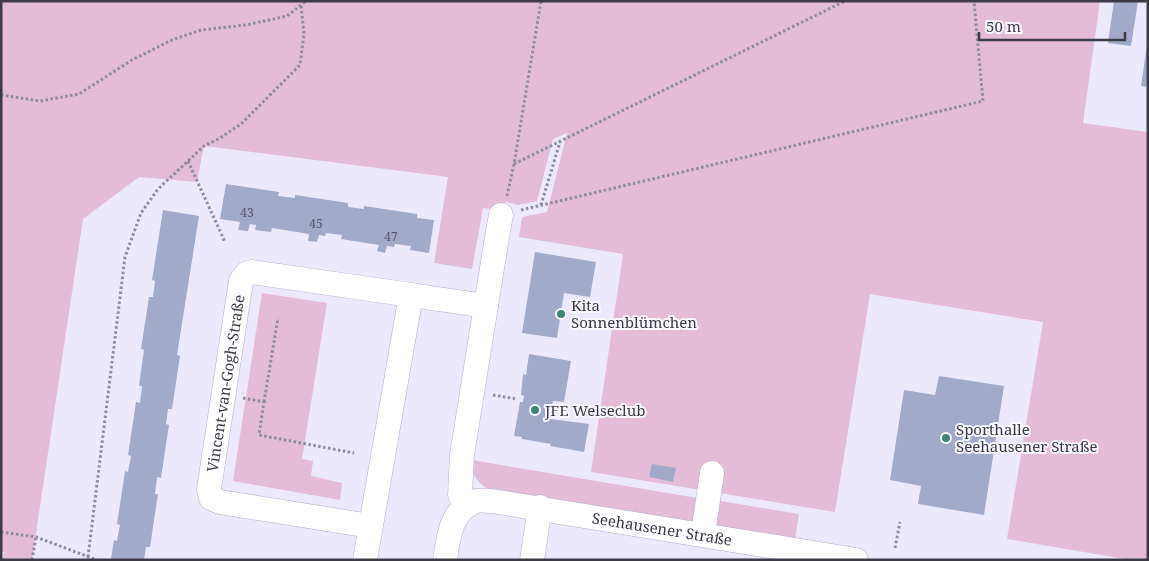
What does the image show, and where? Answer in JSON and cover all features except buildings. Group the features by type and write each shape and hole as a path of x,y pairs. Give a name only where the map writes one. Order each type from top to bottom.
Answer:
{"street":[{"path":"445,560 450,530 454,520 468,505 460,495 462,454 502,215"},
{"name":"Vincent-van-Gogh-Straße","path":"370,526 220,502 211,498 209,490 241,280 246,274 252,272 486,306"},
{"path":"365,560 411,295"},
{"path":"703,534 712,473"},
{"name":"Seehausener Straße","path":"468,505 477,501 492,500 856,560"},
{"path":"532,560 540,507"}],"path":[{"path":"1,95 40,101 79,94 132,60 172,40 201,30 246,25 287,16 306,1"},
{"path":"502,215 514,164 541,1"},
{"path":"514,164 845,1"},
{"path":"502,215 983,101 974,1"},
{"path":"88,557 125,256 141,213 158,189 204,146 241,124 300,65 304,34 301,5"},
{"path":"541,206 560,141"},
{"path":"188,161 225,242"},
{"path":"278,318 259,435 354,453"},
{"path":"224,394 264,402"},
{"path":"492,395 518,399"},
{"path":"895,548 900,522"},
{"path":"1,532 36,537 97,560"},
{"path":"32,560 36,537"}],"shaded area":[{"path":"1,1 1100,1 1083,123 1148,132 1148,560 1131,560 1007,539 1043,322 870,294 835,512 591,472 623,254 519,237 522,217 547,212 567,133 553,139 537,201 518,205 506,202 491,209 483,208 472,269 434,263 448,177 204,146 197,182 139,177 83,219 32,560 3,560 4,552 1,551"},
{"path":"262,293 327,303 302,459 313,461 311,476 342,483 340,500 233,481"},
{"path":"471,460 703,499 694,523 490,490 476,478"},
{"path":"715,500 799,514 795,540 716,526"}],"place":[{"name":"Kita Sonnenblümchen","path":"561,314"},
{"name":"JFE Welseclub","path":"535,410"},
{"name":"Sporthalle Seehausener Straße","path":"946,438"}]}
